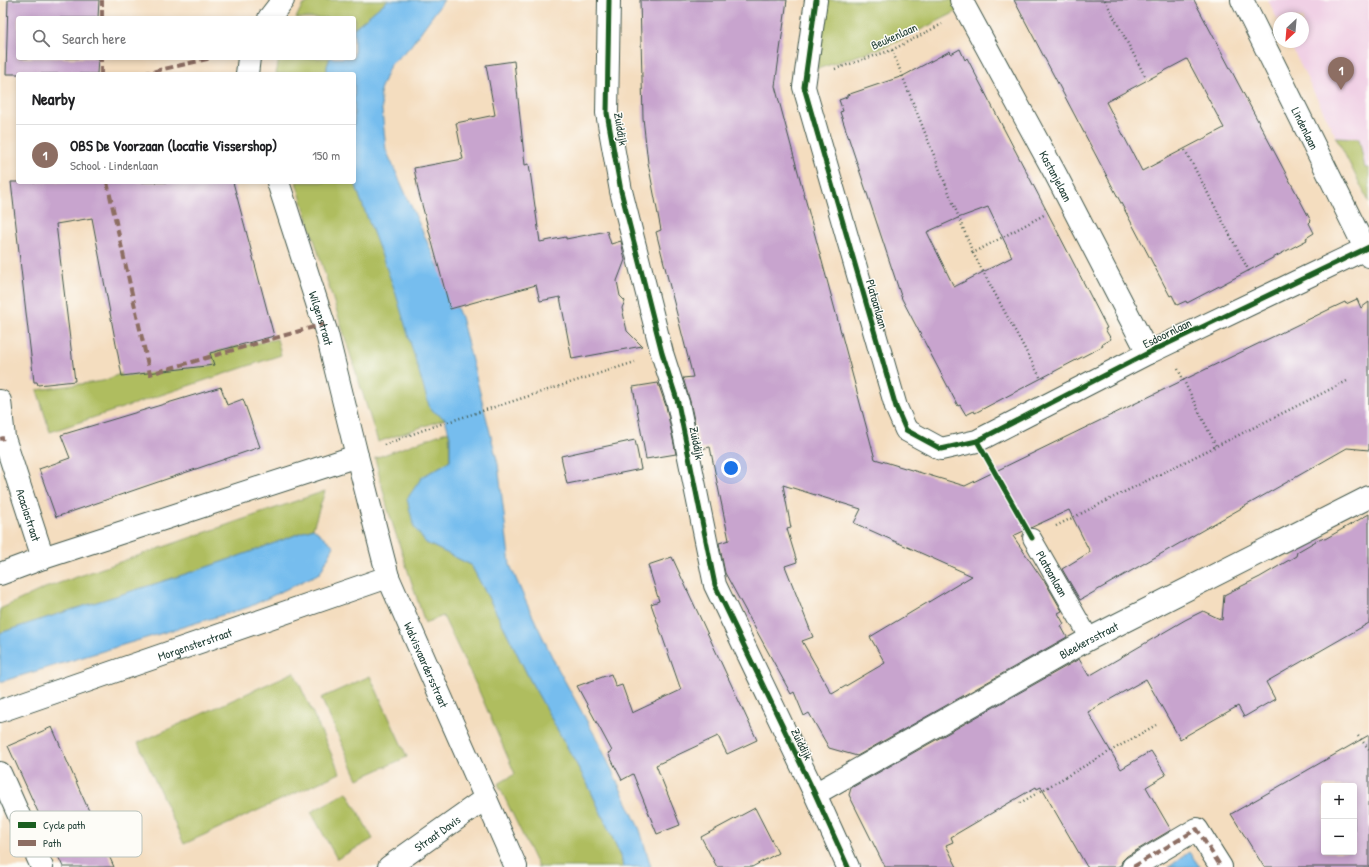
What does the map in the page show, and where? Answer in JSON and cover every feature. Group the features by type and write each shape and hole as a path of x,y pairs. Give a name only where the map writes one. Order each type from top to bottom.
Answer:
{"street":[{"path":"271,16 283,0"},
{"name":"Zuiddijk","path":"609,0 607,113 622,191 662,354 678,403 715,585 815,794 848,867"},
{"name":"Plataanlaan","path":"816,0 804,87 896,408 906,430 941,449 977,442"},
{"name":"Lindenlaan","path":"1242,0 1368,251"},
{"name":"Kastanjelaan","path":"964,5 1069,201 1157,349"},
{"path":"247,72 249,60"},
{"name":"Wilgenstraat","path":"279,184 327,334 357,456"},
{"name":"Esdoornlaan","path":"977,442 1157,349 1263,298 1368,251"},
{"name":"Acaciastraat","path":"0,401 4,438 44,558"},
{"path":"0,574 44,558 357,456"},
{"name":"Walvisvaardersstraat","path":"357,456 388,576 516,867"},
{"name":"Bleekersstraat","path":"815,794 1090,639 1369,497"},
{"name":"Morgensterstraat","path":"0,711 388,576"},
{"path":"0,773 17,811"},
{"name":"Straat Davis","path":"389,867 486,798"},
{"path":"1133,867 1197,829 1221,867"},
{"path":"38,857 42,867"}],"lane":[{"name":"Plataanlaan","path":"1032,538 1090,639"}],"path":[{"path":"1106,0 1146,78"},
{"path":"892,50 973,253 1054,402"},
{"path":"1185,150 1263,298"},
{"path":"973,253 1069,201"},
{"path":"1157,349 1216,446"},
{"path":"357,456 426,429 662,354"},
{"path":"1032,538 1348,380"},
{"path":"1020,803 1156,725"},
{"path":"1358,736 1369,749"}],"shaded area":[{"path":"1268,0 1369,0 1369,168 1365,168 1359,138 1336,137 1292,48 1309,48 1309,12 1274,12"}],"green space":[{"path":"313,0 388,0 356,26 356,16 297,16 302,6"},
{"path":"827,0 957,0 962,9 890,45 817,69"},
{"path":"279,60 329,60 327,72 276,72"},
{"path":"1336,137 1359,138 1365,168 1369,168 1369,202"},
{"path":"297,184 356,184 445,419 378,442"},
{"path":"277,339 281,355 50,432 37,390 103,381 139,366"},
{"path":"449,431 450,461 422,477 426,543 471,565 530,680 588,785 621,856 623,867 538,867 498,784 515,774 479,691 443,616 425,623 388,510 375,458"},
{"path":"325,491 313,528 236,557 0,633 0,609 45,588"},
{"path":"294,672 340,773 184,844 138,743"},
{"path":"370,676 407,757 358,779 321,698"},
{"path":"347,792 373,839 337,859 311,812"}],"water":[{"path":"388,0 444,0 409,48 390,65 380,90 386,150 461,317 498,464 510,565 556,665 599,743 640,830 651,867 623,867 621,856 588,785 530,680 471,565 426,543 414,527 407,499 422,477 450,461 450,436 445,419 430,409 395,291 356,184 356,72 327,72 329,60 356,60 356,26"},
{"path":"313,528 334,546 320,573 249,607 0,682 0,633 236,557"},
{"path":"1189,852 1200,867 1169,867"}],"building":[{"path":"8,0 99,0 98,16 16,16 16,60 98,60 97,72 16,72 16,74 6,74"},
{"path":"640,0 787,0 775,86 875,459 965,486 1330,309 1345,302 1346,304 1357,299 1361,308 1369,302 1369,450 1347,448 1080,600 1062,569 1090,552 1069,510 1013,536 1044,580 1062,611 1058,613 1064,624 1061,626 1067,637 857,756 829,748 809,713 804,716 794,692 791,694 725,573 719,543 729,540 710,447 700,449 690,401 683,378 693,377 656,232 661,230 648,163 643,118","holes":["783,485 861,509 854,523 972,576 870,637 885,663 832,694 802,641 813,637 785,566 797,562 787,529 791,528"]},
{"path":"1014,0 1194,0 1311,221 1309,223 1314,233 1306,238 1307,240 1187,303 1186,301 1177,305 1172,295 1170,296","holes":["1187,59 1224,128 1142,171 1106,102"]},
{"path":"960,49 965,60 967,58 1107,328 1105,329 1111,339 1102,344 1103,346 975,413 974,411 966,415 960,405 958,406 902,299 840,112 843,111 839,100 847,97 847,95 903,76 950,51 951,54","holes":["988,207 1012,257 954,287 927,232"]},
{"path":"514,61 525,165 529,164 540,242 566,237 566,239 607,231 611,244 621,241 625,260 617,281 620,296 625,301 622,308 627,331 642,346 572,359 560,297 540,301 536,285 450,309 418,190 414,168 463,159 456,123 495,115 486,65"},
{"path":"11,182 16,182 16,184 234,184 274,336 210,353 214,365 122,376 92,218 56,224 75,381 38,385 37,382 34,382"},
{"path":"658,383 666,406 676,454 646,459 633,387"},
{"path":"221,387 227,405 243,399 260,447 56,517 39,469 70,458 61,435"},
{"path":"635,440 641,469 567,484 561,456"},
{"path":"1369,514 1369,623 1266,682 1275,699 1244,717 1238,706 1180,739 1146,679 1088,712 1121,769 1151,751 1166,775 1146,787 1171,830 1127,856 1122,861 1121,865 1117,867 1087,867 1041,787 1037,789 1036,787 951,837 953,842 946,845 957,867 885,867 849,795 851,788 1079,659 1089,676 1203,611 1222,620 1224,595 1260,577 1296,556 1297,552 1321,538 1325,539"},
{"path":"672,557 757,740 727,754 718,736 656,765 680,825 657,834 633,774 622,780 608,753 612,751 577,686 611,674 616,687 622,685 632,713 681,690 651,604 659,601 648,565"},
{"path":"52,727 89,811 38,811 8,746"},
{"path":"1369,735 1369,867 1264,867 1231,814"},
{"path":"755,808 778,853 752,867 717,867 701,837"},
{"path":"58,857 110,857 114,867 63,867"}],"marked path":[{"path":"102,0 102,16"},
{"path":"101,60 101,72"},
{"path":"151,72 203,60"},
{"path":"107,184 150,374 324,324"},
{"path":"0,439 4,438"},
{"path":"1133,867 1197,829 1221,867"}],"cycle path":[{"path":"609,0 607,113 621,191 662,353 678,403 715,585 815,794 848,867"},
{"path":"816,0 804,87 896,407 906,430 941,449 977,441 1148,353 1369,247"},
{"path":"977,441 1032,538"}],"place":[{"name":"OBS De Voorzaan (locatie Vissershop)","path":"1341,90"}]}
